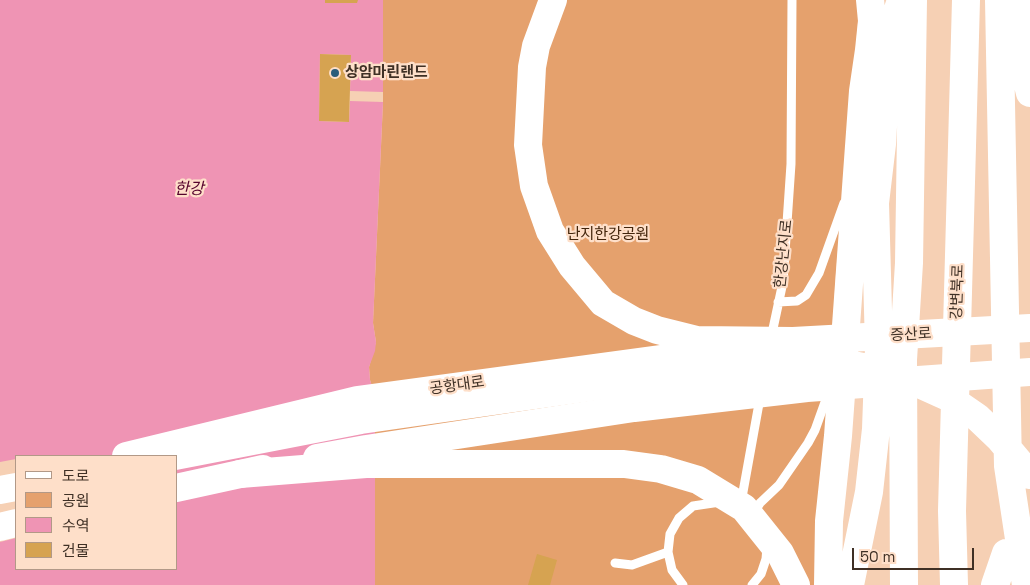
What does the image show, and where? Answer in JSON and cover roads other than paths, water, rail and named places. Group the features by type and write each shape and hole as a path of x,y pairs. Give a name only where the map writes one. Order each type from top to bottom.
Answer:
{"main road":[{"path":"553,0 536,46 532,67 528,145 534,186 550,230 572,266 603,303 634,322 657,330 697,340 793,341"},
{"path":"828,585 829,521 863,92 872,21 870,0"},
{"path":"875,203 882,144 888,40 902,0"},
{"path":"904,585 903,360 909,263 913,0"},
{"name":"강변북로","path":"954,585 952,511 966,0"},
{"path":"999,0 1019,471 1026,585"},
{"path":"1020,0 1020,54 1030,93"},
{"path":"850,585 869,492 876,429 878,388 879,346 869,50"},
{"name":"증산로","path":"793,341 1030,328"},
{"name":"공항대로","path":"130,455 357,400 793,341"},
{"path":"178,455 361,420 641,380 814,362 853,366 892,374 948,397 977,417 999,438 1019,471"},
{"path":"178,488 366,449 634,408 807,388 1030,372"},
{"path":"240,474 366,464 624,464 661,469 698,480 744,508 780,553 796,585"},
{"path":"0,489 15,483"},
{"path":"0,489 15,487"},
{"path":"0,527 15,523"},
{"path":"995,585 1006,553"}],"lane":[{"name":"한강난지로","path":"740,505 783,282 791,164 792,0"},
{"path":"778,302 797,301 806,295 819,273 858,163"},
{"path":"752,514 760,502 779,485 808,443 815,430 826,397 843,358"},
{"path":"683,585 672,570 668,552 670,534 679,518 692,506 728,501 740,505 752,514 762,526 767,542 766,559 760,574 752,585"},
{"path":"615,563 632,565 668,552"}],"water":[{"name":"한강","path":"0,0 383,0 383,102 373,323 376,342 369,367 370,380 375,395 375,585 0,585"}],"place":[{"name":"상암마린랜드","path":"335,73"}],"park label":[{"name":"난지한강공원","path":"608,235"}]}
